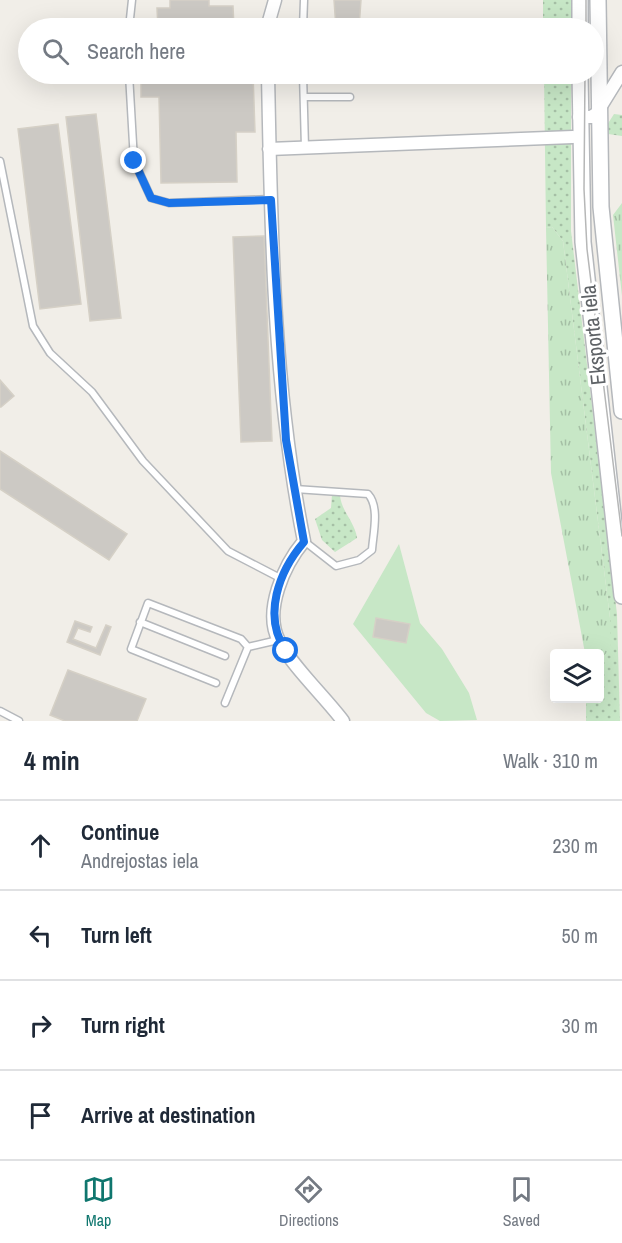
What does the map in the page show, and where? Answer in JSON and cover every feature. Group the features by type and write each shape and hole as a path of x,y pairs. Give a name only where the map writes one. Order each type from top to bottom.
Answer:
{"street":[{"path":"270,18 275,0"},
{"path":"580,0 580,18"},
{"name":"Eksporta iela","path":"598,0 598,18"},
{"path":"604,76 621,74"},
{"path":"579,117 591,117 599,109 621,74"},
{"path":"268,84 271,200 280,367 293,489 304,542 280,578 275,606 275,628 278,640 344,721"},
{"name":"Eksporta iela","path":"580,84 583,242 622,596"},
{"name":"Eksporta iela","path":"598,84 601,207 622,411"},
{"path":"269,149 573,137"}],"lane":[{"path":"130,18 132,0"},
{"path":"303,18 304,0"},
{"path":"130,84 134,161 151,198 169,203 271,200"},
{"path":"303,84 305,149"},
{"path":"304,97 350,98"},
{"path":"0,161 33,326 50,353 92,392 143,461 228,551 280,578"},
{"path":"293,489 368,494 373,500 372,550 359,560 336,566 304,542"},
{"path":"216,683 130,649 148,603 241,639 248,647"},
{"path":"141,622 225,656"},
{"path":"248,647 278,640"},
{"path":"225,703 248,647"},
{"path":"0,711 19,721"}],"green space":[{"path":"543,0 572,0 571,18 543,18"},
{"path":"544,84 571,84 571,231 617,614 620,721 586,721 586,703 604,703 604,649 610,618 563,241 552,227 546,228"},
{"path":"614,114 622,115 622,136 608,134 607,125"},
{"path":"622,203 622,296 613,215"},
{"path":"552,227 563,241 610,618 611,649 604,655 604,649 584,649 551,473 546,228"},
{"path":"332,494 340,495 357,538 335,552 322,540 315,519 331,508"},
{"path":"399,544 420,623 442,649 469,693 477,720 440,721 426,713 353,624"}],"building":[{"path":"170,0 209,0 209,6 233,6 234,18 158,18 157,8 170,8"},
{"path":"334,0 361,0 360,18 335,18"},
{"path":"141,84 253,84 255,132 236,132 237,182 161,183 159,97 141,97"},
{"path":"96,114 121,318 90,321 66,117"},
{"path":"58,124 81,304 40,309 18,129"},
{"path":"264,236 272,441 241,442 233,237"},
{"path":"0,380 14,396 1,407 0,407"},
{"path":"0,451 127,534 109,560 0,489"},
{"path":"376,618 410,624 406,643 373,637"},
{"path":"75,621 92,627 90,632 78,628 73,639 96,648 106,625 111,627 100,655 67,642"},
{"path":"68,670 146,699 137,721 65,721 50,715"}],"tram line":[{"path":"586,0 586,18"},
{"path":"585,84 584,189 587,249 622,536"}],"route":[{"path":"134,161 151,198 169,203 271,200 286,440 304,542 295,551 281,576 276,597 275,628 278,640 286,651"}]}
